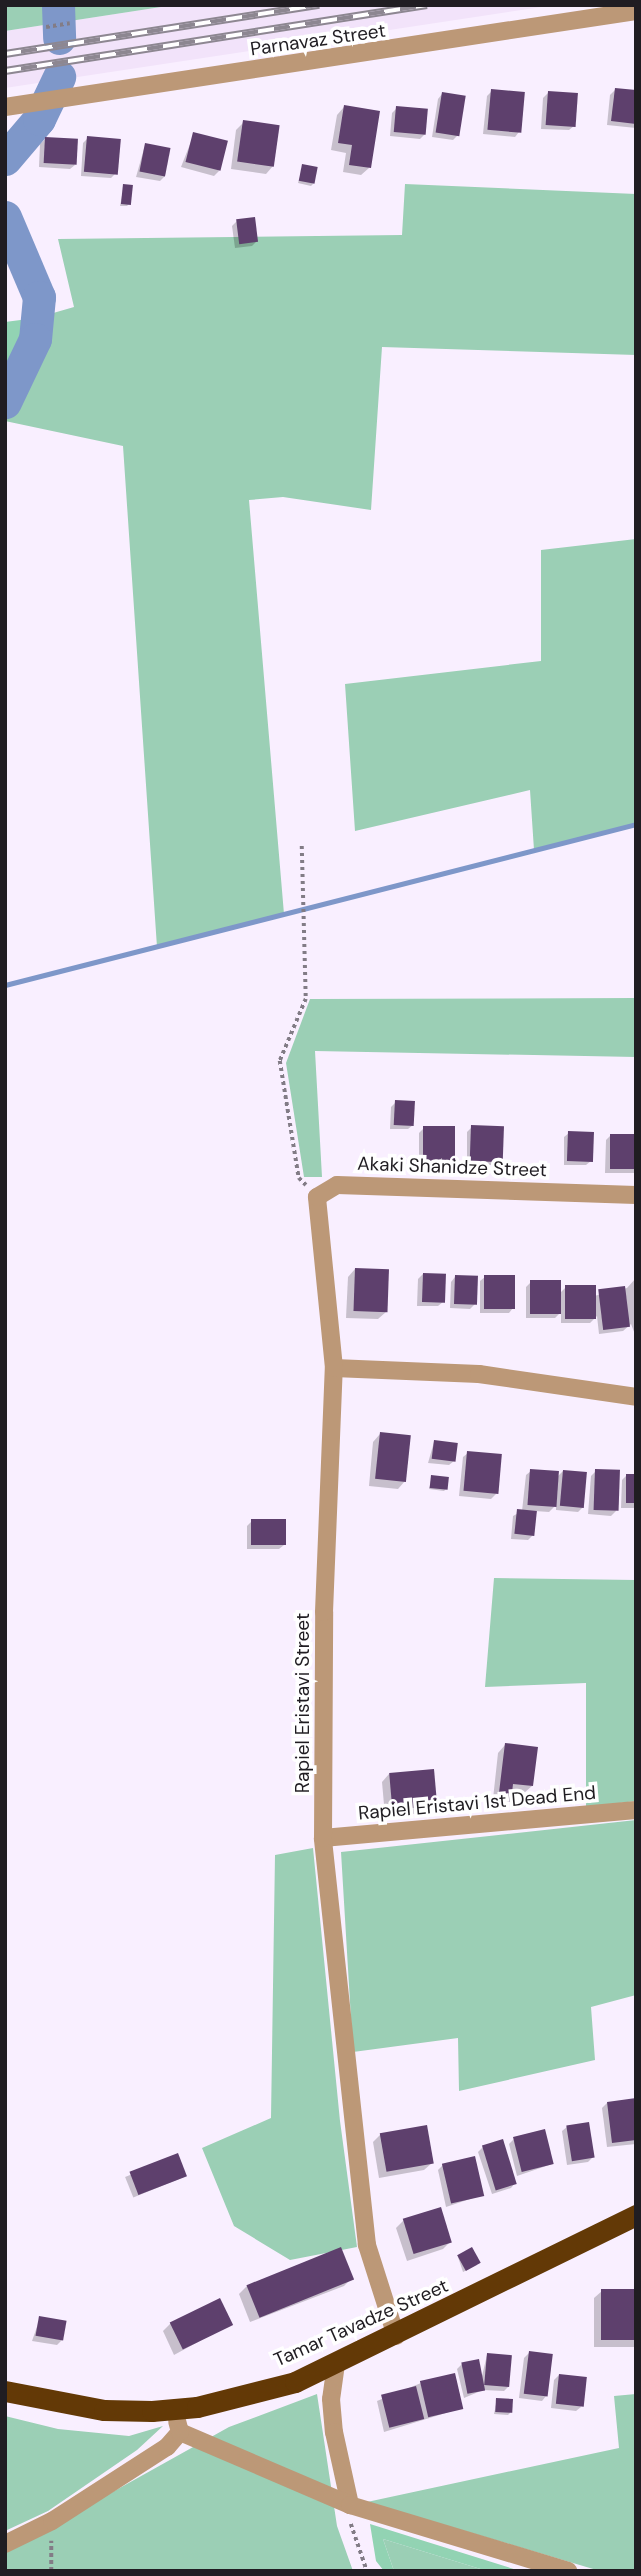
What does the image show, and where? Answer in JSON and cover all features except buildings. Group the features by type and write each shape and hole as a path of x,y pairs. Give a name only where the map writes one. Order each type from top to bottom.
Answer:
{"highway":[{"name":"Tamar Tavadze Street","path":"5,2391 104,2410 174,2409 295,2382 396,2336 636,2215"}],"street":[{"name":"Parnavaz Street","path":"5,107 67,95 425,46 636,11"},
{"name":"Akaki Shanidze Street","path":"317,1197 337,1185 636,1195"},
{"path":"317,1197 334,1368 479,1374 636,1397"},
{"name":"Rapiel Eristavi Street","path":"334,1368 324,1612 323,1838 367,2245 396,2336"},
{"name":"Rapiel Eristavi 1st Dead End","path":"323,1838 636,1810"},
{"path":"336,2364 331,2399 334,2432 350,2505"},
{"path":"174,2409 180,2432"},
{"path":"180,2432 350,2505 568,2571"},
{"path":"5,2544 52,2521 167,2447 180,2432"}],"path":[{"path":"46,27 70,23"},
{"path":"302,846 306,900 306,999 280,1061 299,1178 317,1197"},
{"path":"350,2505 352,2533 368,2571"},
{"path":"51,2571 52,2521"}],"shaded area":[{"path":"174,5 555,5 5,88 5,31"}],"green space":[{"path":"5,5 174,5 5,31"},
{"path":"405,184 636,194 636,355 382,347 371,510 283,497 249,500 284,914 157,947 123,446 5,421 5,402 35,339 36,318 74,307 58,239 402,235"},
{"path":"36,318 35,339 5,402 5,322"},
{"path":"636,539 636,824 534,850 530,790 355,831 345,684 541,661 541,550"},
{"path":"636,998 636,1057 315,1051 322,1177 304,1177 286,1063 310,999"},
{"path":"494,1578 636,1580 636,1801 586,1807 586,1683 485,1687"},
{"path":"636,1820 636,1995 591,2007 595,2060 459,2091 458,2038 353,2052 341,1852"},
{"path":"313,1848 340,2121 357,2247 290,2260 234,2226 202,2148 271,2118 275,1855"},
{"path":"317,2394 337,2526 353,2571 5,2571 5,2552 229,2427"},
{"path":"636,2394 636,2571 600,2571 367,2502 619,2448 614,2396"},
{"path":"5,2416 58,2429 129,2436 163,2426 137,2450 48,2511 5,2531"},
{"path":"370,2524 520,2571 487,2571 383,2539 394,2571 384,2571 376,2561"},
{"path":"383,2539 487,2571 394,2571"}],"waterway":[{"path":"58,5 59,38"},
{"path":"5,159 39,119 59,77"},
{"path":"5,217 39,297 35,339 5,402"},
{"path":"5,985 636,824"}],"railway":[{"path":"5,54 319,5"},
{"path":"5,71 427,5"}]}
